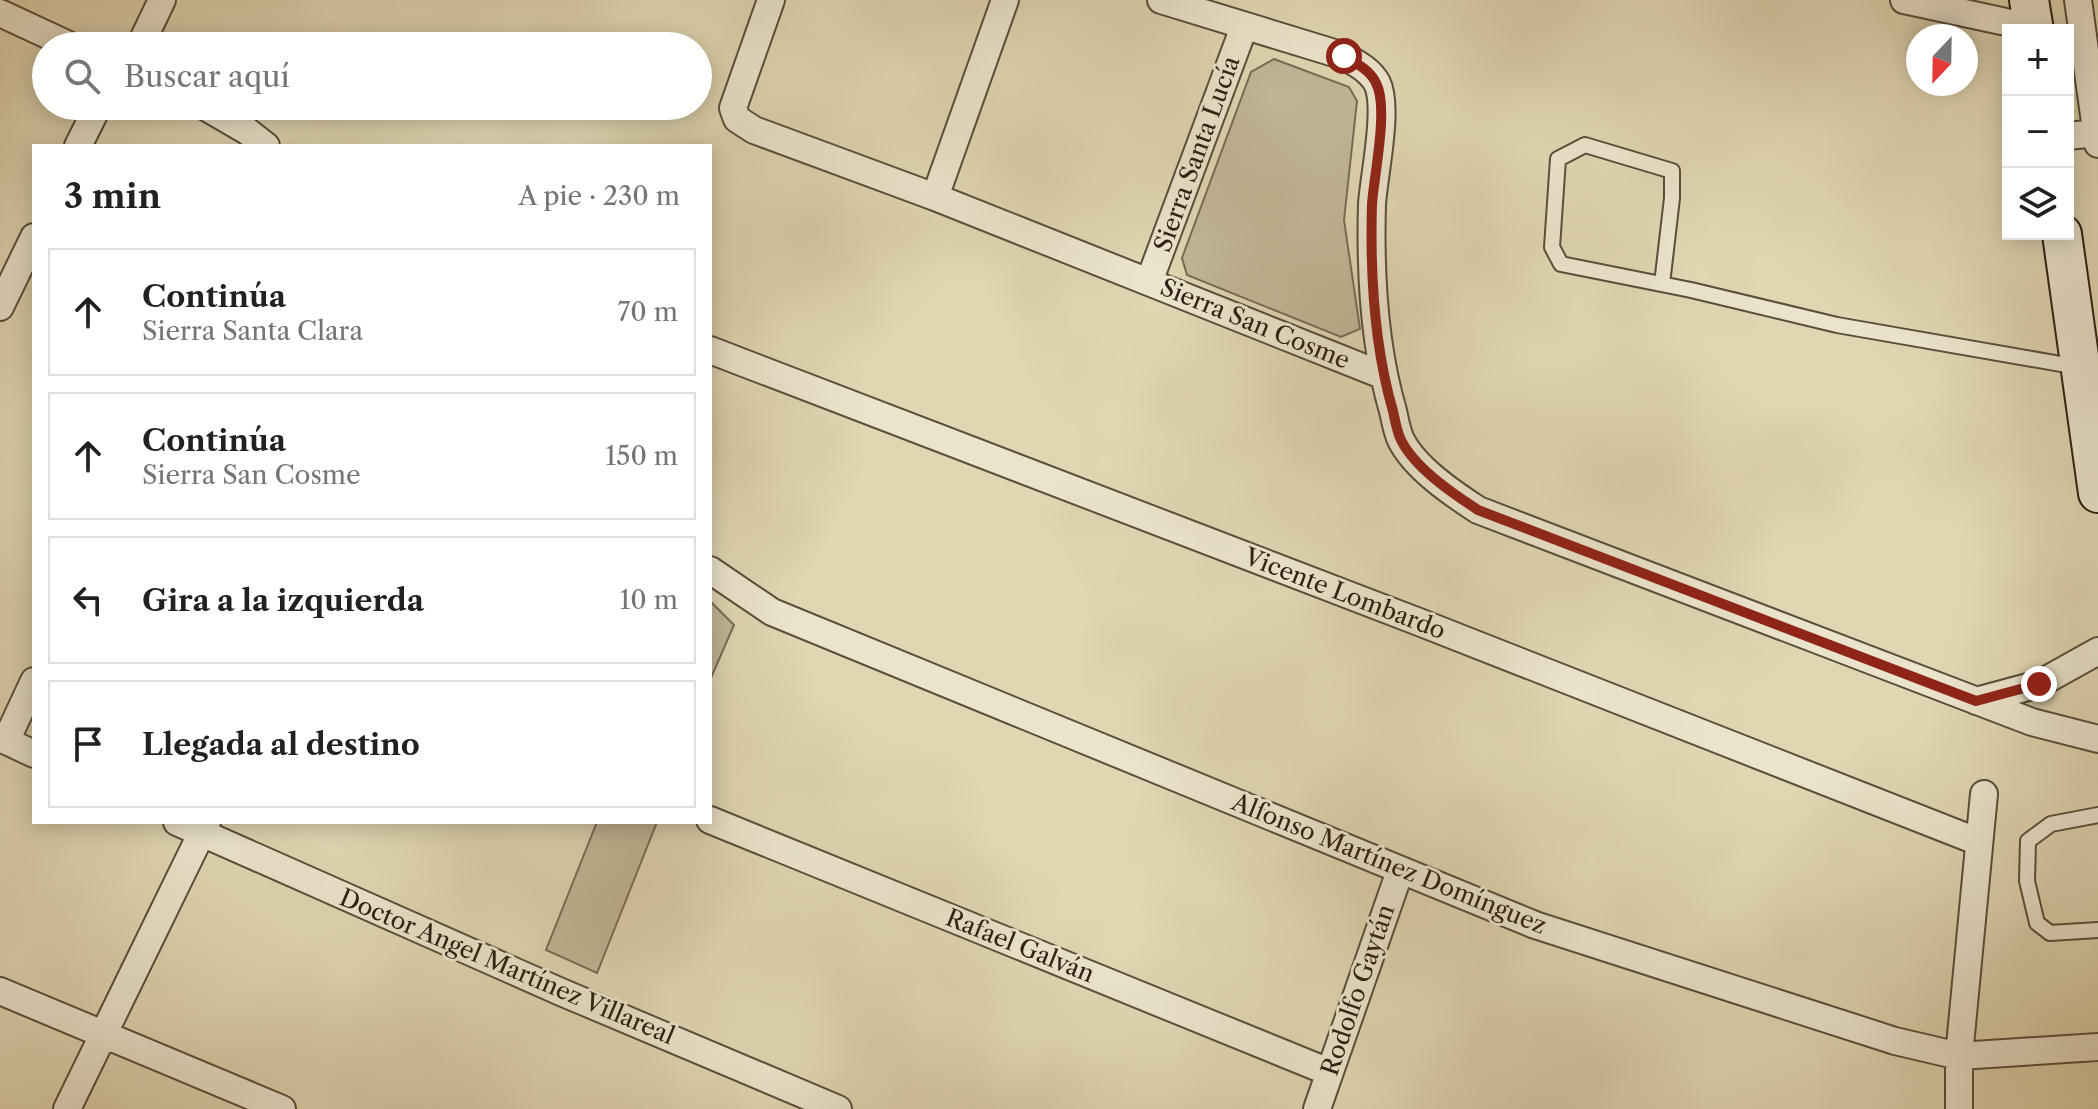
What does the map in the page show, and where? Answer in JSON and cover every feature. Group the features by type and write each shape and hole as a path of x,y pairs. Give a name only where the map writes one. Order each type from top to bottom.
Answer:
{"main road":[{"path":"2063,240 2098,493"}],"street":[{"path":"147,32 162,0"},
{"name":"Sierra San Cosme","path":"771,0 733,108 737,119 754,130 935,197 1382,375 1401,441 1450,492 1478,510 2032,722 2098,739"},
{"path":"935,197 1005,0"},
{"path":"1161,0 1344,56 1362,66 1377,83 1382,106 1372,205 1382,375"},
{"path":"1904,0 2032,19"},
{"path":"2074,137 2097,139 2078,0"},
{"path":"0,13 41,32"},
{"name":"Sierra Santa Lucía","path":"1149,282 1244,27"},
{"path":"79,144 91,120"},
{"path":"228,120 263,144"},
{"path":"0,307 32,241"},
{"name":"Vicente Lombardo","path":"712,351 1419,622 1979,842"},
{"name":"Alfonso Martínez Domínguez","path":"712,571 772,612 1535,925 1895,1041 1959,1056 2098,1047"},
{"path":"1976,701 2039,684 2098,651"},
{"path":"32,685 3,740 32,753"},
{"path":"1959,1109 1959,1056 1984,794"},
{"name":"Rafael Galván","path":"712,821 1329,1072"},
{"path":"67,1109 205,828"},
{"name":"Doctor Angel Martínez Villareal","path":"205,828 546,986 838,1109"},
{"name":"Rodolfo Gaytán","path":"1317,1109 1400,871"},
{"path":"0,991 282,1109"}],"lane":[{"path":"1662,284 1672,171 1585,145 1558,159 1552,247 1561,264 1837,325 2079,367"},
{"path":"2098,815 2051,824 2028,841 2027,881 2037,923 2050,933 2098,930"}],"shaded area":[{"path":"1274,59 1349,87 1357,101 1344,220 1360,329 1341,337 1187,275 1182,258 1251,72"},
{"path":"712,603 734,625 712,675"},
{"path":"596,824 656,824 597,973 546,950"}],"route":[{"path":"1344,56 1362,66 1377,83 1382,106 1372,205 1382,375 1401,441 1450,492 1478,510 1976,701 2039,684"}]}
